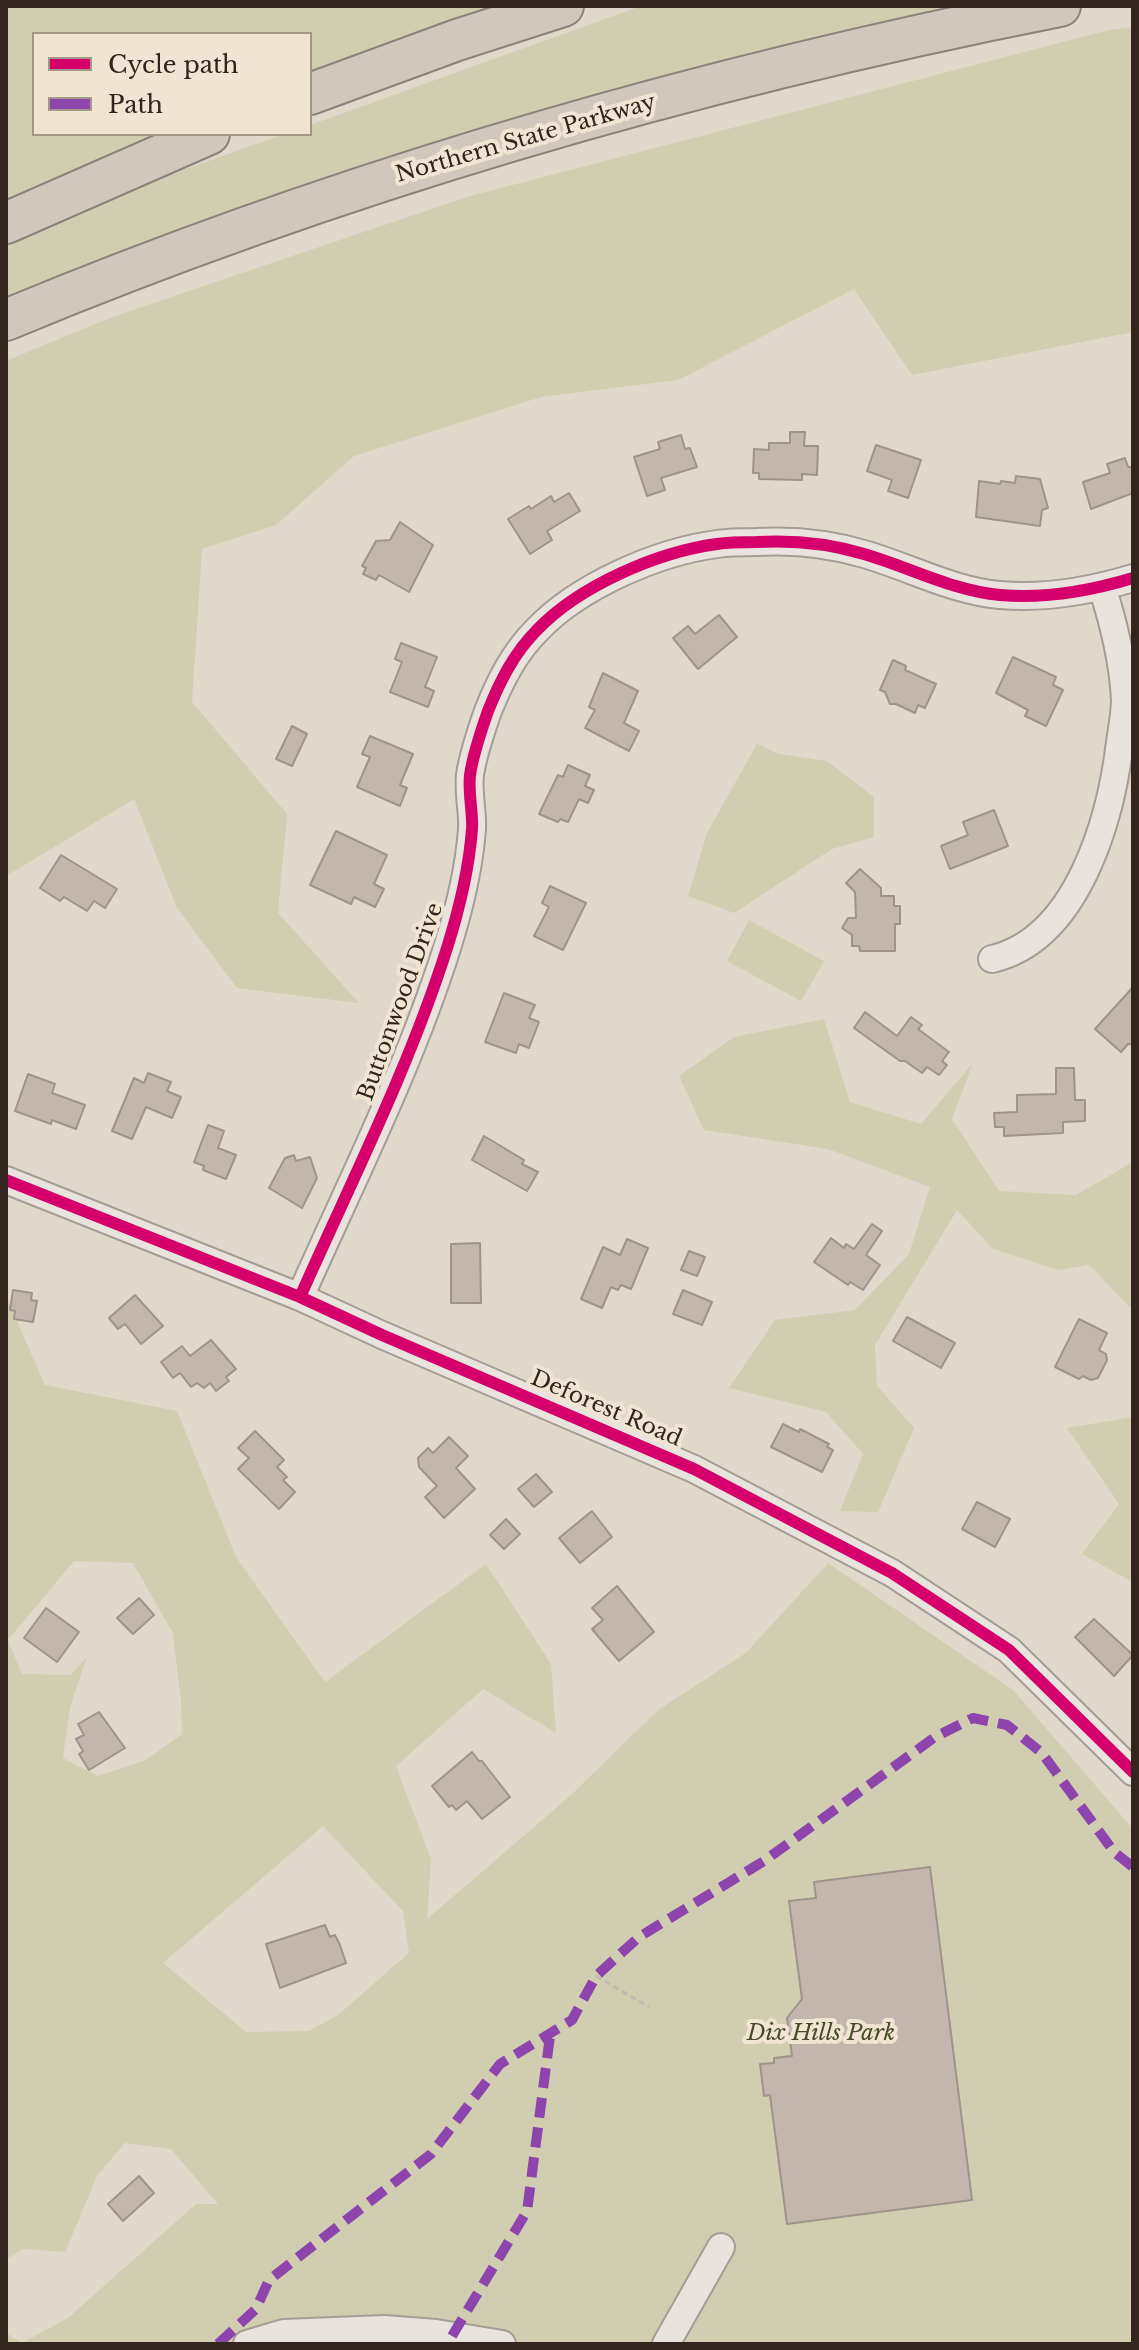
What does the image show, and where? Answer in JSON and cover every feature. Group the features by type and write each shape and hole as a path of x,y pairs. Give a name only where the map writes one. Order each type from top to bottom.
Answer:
{"highway":[{"path":"312,93 457,40 563,6"},
{"name":"Northern State Parkway","path":"6,320 97,281 236,230 506,142 718,84 907,38 1060,6"},
{"path":"6,223 204,136"}],"street":[{"name":"Buttonwood Drive","path":"300,1297 405,1059 441,966 458,913 465,873 472,829 470,776 481,730 513,660 537,629 572,602 616,575 665,557 717,544 764,541 816,544 863,553 955,585 998,595 1046,596 1102,587 1133,578"},
{"path":"992,959 1010,955 1044,932 1069,899 1093,857 1109,811 1125,702 1119,642 1102,587"},
{"name":"Deforest Road","path":"6,1180 300,1297 694,1469 905,1580 1009,1650 1133,1772"},
{"path":"666,2344 721,2247"},
{"path":"247,2344 284,2333 384,2329 436,2333 502,2344"}],"path":[{"path":"596,1976 649,2007"}],"green space":[{"path":"6,6 499,6 370,48 312,73 312,32 32,32 32,136 162,136 6,204"},
{"path":"641,6 1012,6 6,312 6,242 55,216 278,136 312,136 312,124"},
{"path":"1133,27 1133,332 912,375 854,289 678,380 541,397 354,456 276,525 202,549 192,702 287,814 278,913 359,1003 237,988 177,908 134,799 6,876 6,361 112,317 470,196 1109,30"},
{"path":"757,744 779,754 827,761 874,797 874,837 832,849 734,913 688,896 707,833"},
{"path":"749,920 824,961 801,1001 727,961"},
{"path":"824,1019 850,1102 921,1124 973,1063 952,1119 999,1191 1076,1195 1133,1162 1133,1310 1089,1265 1058,1270 993,1249 957,1210 875,1345 877,1386 914,1428 878,1512 840,1511 863,1454 826,1412 729,1388 775,1320 855,1310 909,1254 930,1187 828,1149 704,1130 679,1076 734,1037"},
{"name":"Dix Hills Park","path":"6,1296 45,1385 177,1411 236,1557 325,1682 486,1564 551,1664 556,1733 483,1689 396,1766 431,1859 427,1919 570,1796 658,1710 746,1653 828,1563 1013,1690 1133,1829 1133,2344 6,2344 6,2333 22,2343 68,2318 196,2204 218,2204 171,2149 125,2143 97,2176 65,2252 24,2249 6,2259","holes":["74,1561 133,1563 173,1633 181,1701 182,1734 146,1760 98,1776 63,1758 70,1707 87,1657 70,1675 22,1674 8,1640","323,1826 403,1911 409,1953 338,2015 309,2031 246,2032 163,1963"]},
{"path":"1133,1417 1133,1582 1082,1554 1119,1504 1067,1428"}],"building":[{"path":"790,432 805,432 804,446 818,446 817,475 802,474 802,480 759,479 759,473 753,473 754,449 769,450 769,443 790,443"},
{"path":"681,435 685,449 690,448 697,467 661,478 665,490 647,496 634,457 660,449 658,442"},
{"path":"876,445 921,460 908,498 888,491 892,480 867,471"},
{"path":"1125,458 1128,467 1133,467 1133,493 1091,509 1083,482 1110,473 1107,464"},
{"path":"1016,476 1040,479 1048,508 1042,510 1040,526 976,517 979,481 1015,483"},
{"path":"569,493 580,511 547,531 552,540 530,554 508,519 551,496 554,502"},
{"path":"400,522 433,545 409,592 379,575 376,580 363,574 366,568 362,566 376,541 390,540"},
{"path":"719,615 737,637 698,669 673,638 688,626 695,634"},
{"path":"401,643 437,657 425,687 434,691 428,707 390,692 402,662 395,659"},
{"path":"1013,657 1056,677 1053,685 1063,690 1046,726 1025,716 1028,710 996,693"},
{"path":"893,660 906,666 905,670 936,684 925,708 918,705 915,713 890,704 885,692 880,690"},
{"path":"603,673 638,691 624,723 639,731 629,751 585,728 595,710 589,707"},
{"path":"292,726 307,734 292,766 276,759"},
{"path":"370,736 413,754 400,785 407,788 400,806 357,787 370,757 362,754"},
{"path":"568,765 590,775 585,786 594,790 588,803 579,799 568,822 560,819 558,822 539,814 558,775 563,777"},
{"path":"994,810 1008,846 950,869 941,846 968,835 963,822"},
{"path":"336,831 387,855 374,884 384,889 375,907 354,897 351,904 310,885"},
{"path":"61,855 117,889 105,908 94,901 87,911 64,897 60,901 40,888"},
{"path":"860,869 881,888 881,896 894,896 894,906 900,906 900,924 895,924 895,951 860,951 859,946 852,946 852,935 842,928 848,918 856,918 855,892 846,883"},
{"path":"550,886 586,903 563,950 534,936 549,907 542,903"},
{"path":"1133,987 1133,1044 1128,1044 1121,1052 1095,1029"},
{"path":"504,993 535,1005 529,1018 539,1022 529,1048 519,1044 516,1053 485,1042"},
{"path":"865,1012 897,1036 911,1017 922,1025 918,1029 949,1052 942,1061 947,1065 939,1075 927,1067 922,1073 900,1061 854,1028"},
{"path":"1056,1068 1074,1068 1075,1100 1085,1100 1085,1121 1063,1122 1063,1133 1004,1136 1004,1127 995,1127 994,1113 1017,1112 1017,1095 1056,1094"},
{"path":"148,1073 171,1082 167,1091 181,1097 172,1118 146,1107 132,1139 112,1131 134,1078 144,1083"},
{"path":"28,1074 55,1084 52,1093 85,1105 76,1129 15,1111"},
{"path":"208,1125 224,1131 218,1148 236,1155 226,1179 203,1170 204,1166 194,1162"},
{"path":"484,1136 538,1172 527,1191 472,1160"},
{"path":"294,1155 296,1161 310,1157 317,1178 302,1208 269,1188 285,1158"},
{"path":"872,1224 882,1231 866,1255 880,1265 863,1290 850,1282 848,1285 814,1262 831,1238 844,1248 846,1244 854,1249"},
{"path":"627,1239 648,1248 631,1289 621,1285 618,1290 611,1287 602,1308 581,1299 603,1247 620,1255"},
{"path":"480,1243 481,1303 451,1303 451,1244"},
{"path":"689,1251 705,1257 697,1276 681,1270"},
{"path":"13,1290 32,1293 31,1300 37,1301 33,1322 14,1319 15,1311 10,1310"},
{"path":"683,1290 712,1302 702,1325 673,1314"},
{"path":"135,1295 163,1326 141,1344 125,1324 118,1329 109,1318"},
{"path":"907,1317 955,1343 941,1368 893,1341"},
{"path":"1079,1319 1107,1333 1099,1350 1106,1354 1107,1360 1098,1378 1091,1380 1083,1376 1079,1379 1055,1367"},
{"path":"211,1340 236,1369 226,1377 229,1381 216,1391 210,1383 204,1388 197,1383 191,1387 180,1373 173,1378 161,1362 182,1346 190,1356"},
{"path":"783,1424 829,1444 827,1447 833,1450 822,1472 771,1447"},
{"path":"255,1431 284,1460 277,1467 287,1477 283,1480 295,1492 279,1509 238,1469 249,1458 238,1448"},
{"path":"449,1437 468,1456 456,1468 475,1489 444,1518 425,1497 437,1486 419,1467 418,1458 428,1448 433,1453"},
{"path":"536,1474 552,1492 534,1507 518,1489"},
{"path":"977,1502 1010,1519 995,1547 962,1529"},
{"path":"592,1511 612,1537 580,1563 559,1538"},
{"path":"506,1519 520,1534 504,1549 490,1535"},
{"path":"617,1586 654,1632 619,1661 592,1629 603,1620 592,1608"},
{"path":"139,1598 154,1615 133,1634 117,1618"},
{"path":"46,1608 79,1632 57,1662 24,1638"},
{"path":"1094,1619 1133,1655 1114,1676 1075,1637"},
{"path":"99,1712 125,1748 89,1770 79,1754 83,1751 76,1739 84,1735 78,1724"},
{"path":"472,1752 510,1797 482,1819 467,1801 456,1810 452,1805 449,1807 432,1786"},
{"path":"930,1867 972,2200 787,2224 770,2095 764,2096 760,2064 774,2063 774,2058 792,2056 787,2018 802,1999 789,1901 816,1898 814,1882"},
{"path":"325,1925 330,1937 335,1935 346,1963 280,1988 266,1944"},
{"path":"139,2176 154,2193 123,2221 108,2204"}],"marked path":[{"path":"218,2344 256,2309 269,2280 431,2154 500,2064 572,2020 596,1976 639,1937 764,1861 935,1737 973,1718 1007,1725 1042,1753 1114,1852 1133,1867"},
{"path":"452,2336 527,2211 550,2036"}],"cycle path":[{"path":"300,1297 397,1081 447,948 469,860 471,767 488,711 515,658 554,614 597,586 645,563 694,548 732,542 798,542 838,548 881,559 965,589 1000,595 1067,593 1133,578"},
{"path":"6,1180 300,1297 694,1469 892,1573 1009,1650 1133,1772"}]}
